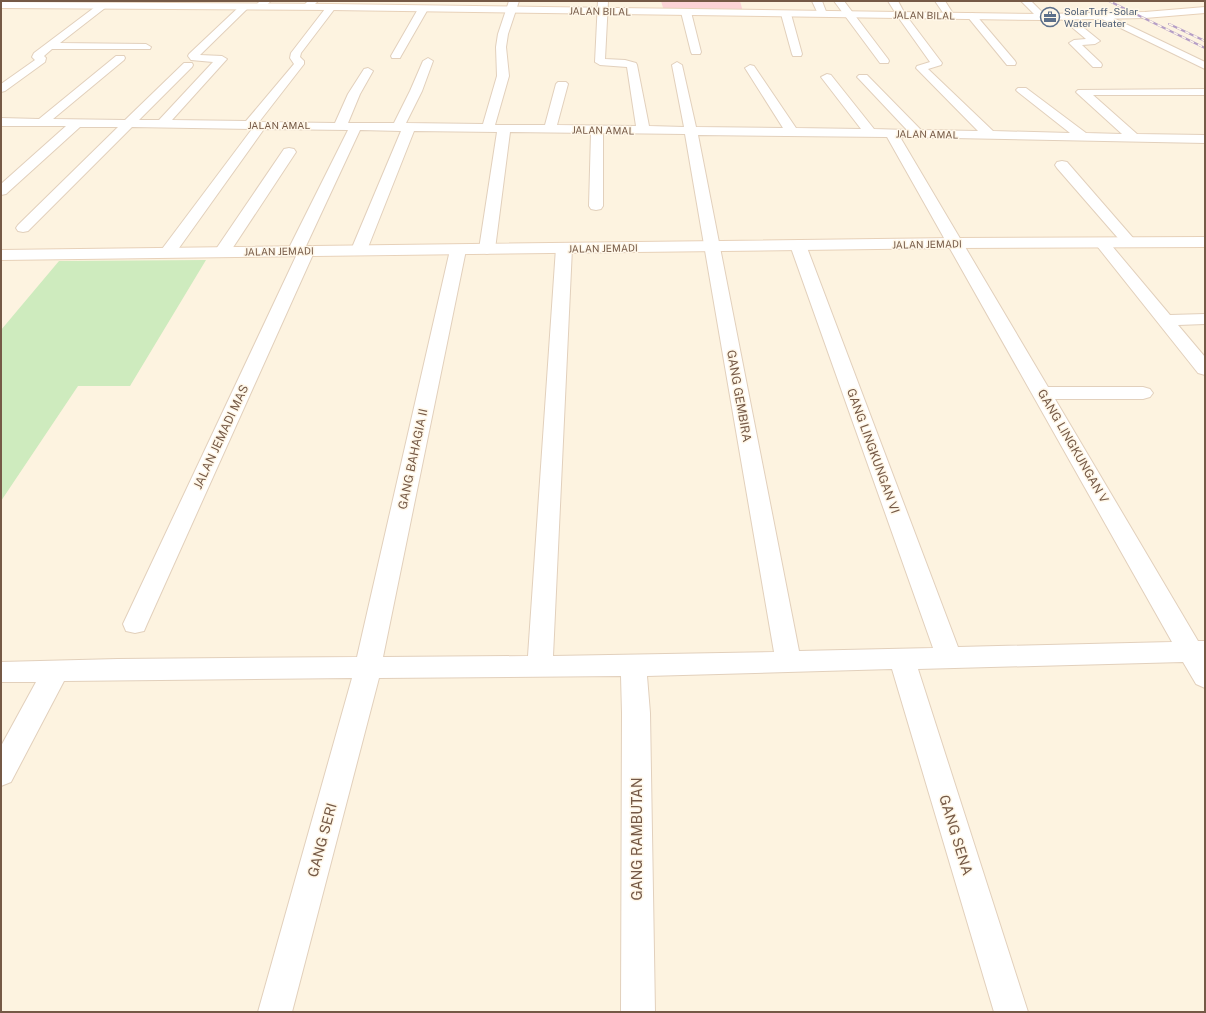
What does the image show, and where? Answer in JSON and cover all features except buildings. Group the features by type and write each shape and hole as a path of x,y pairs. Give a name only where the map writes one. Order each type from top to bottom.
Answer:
{"street":[{"path":"817,1 822,14"},
{"path":"839,1 884,61"},
{"path":"893,1 901,15 937,64 920,68 989,135"},
{"path":"940,1 949,15"},
{"path":"1026,1 1042,17"},
{"path":"1,89 41,60 41,58 37,57 38,55 106,3"},
{"name":"JALAN BILAL","path":"2,4 106,3 244,7 263,4 310,4 331,7 409,5 423,9 512,5 602,6 686,12 1042,17 1106,17 1205,10"},
{"path":"488,128 503,76 501,47 503,34 512,5"},
{"path":"602,6 600,62 625,63 632,65 643,130"},
{"path":"162,124 222,59 194,58 193,56 244,7"},
{"path":"167,253 299,64 299,61 295,58 296,53 331,7"},
{"path":"396,56 423,9"},
{"path":"686,12 696,52"},
{"path":"786,14 797,54"},
{"path":"972,16 1011,63"},
{"path":"1065,17 1095,41 1074,43 1097,65"},
{"path":"1106,17 1205,66"},
{"path":"50,46 146,47"},
{"path":"41,123 120,58"},
{"path":"359,250 428,61"},
{"path":"23,228 130,124 188,65"},
{"name":"GANG GEMBIRA","path":"677,65 691,131 788,661"},
{"path":"750,68 792,132"},
{"path":"340,126 354,94 368,71"},
{"path":"863,76 918,134"},
{"path":"827,77 870,133"},
{"path":"551,129 552,112 560,97 562,84"},
{"path":"1022,90 1083,137"},
{"path":"1134,138 1082,92 1205,92"},
{"name":"JALAN AMAL","path":"2,124 41,123 356,126 1205,139"},
{"path":"1,191 77,124"},
{"name":"JALAN JEMADI MAS","path":"135,624 356,126"},
{"path":"487,249 504,128"},
{"path":"596,206 597,130"},
{"name":"GANG LINGKUNGAN V","path":"891,134 1042,393 1197,651 1205,677"},
{"path":"222,252 289,152"},
{"path":"1062,165 1129,242"},
{"name":"JALAN JEMADI","path":"1,255 301,250 458,250 954,243 1205,242"},
{"path":"1102,243 1205,369"},
{"name":"GANG LINGKUNGAN VI","path":"798,245 949,657"},
{"path":"540,666 564,248"},
{"name":"GANG BAHAGIA II","path":"368,668 458,250"},
{"path":"1164,320 1205,319"},
{"path":"1042,393 1143,393"},
{"path":"1,672 55,672 126,669 633,666 1197,651"},
{"name":"GANG SENA","path":"902,658 1011,1012"},
{"name":"GANG RAMBUTAN","path":"633,666 636,713 638,1012"},
{"name":"GANG SERI","path":"275,1012 368,668"},
{"path":"1,774 55,672"}],"shaded area":[{"path":"661,1 740,1 743,12 664,11"}],"green space":[{"path":"206,260 130,386 78,386 1,501 1,330 59,261"}],"railway":[{"path":"1109,1 1205,48"},
{"path":"1169,24 1205,41"}],"place":[{"name":"SolarTuff - Solar Water Heater","path":"1050,17"}]}
